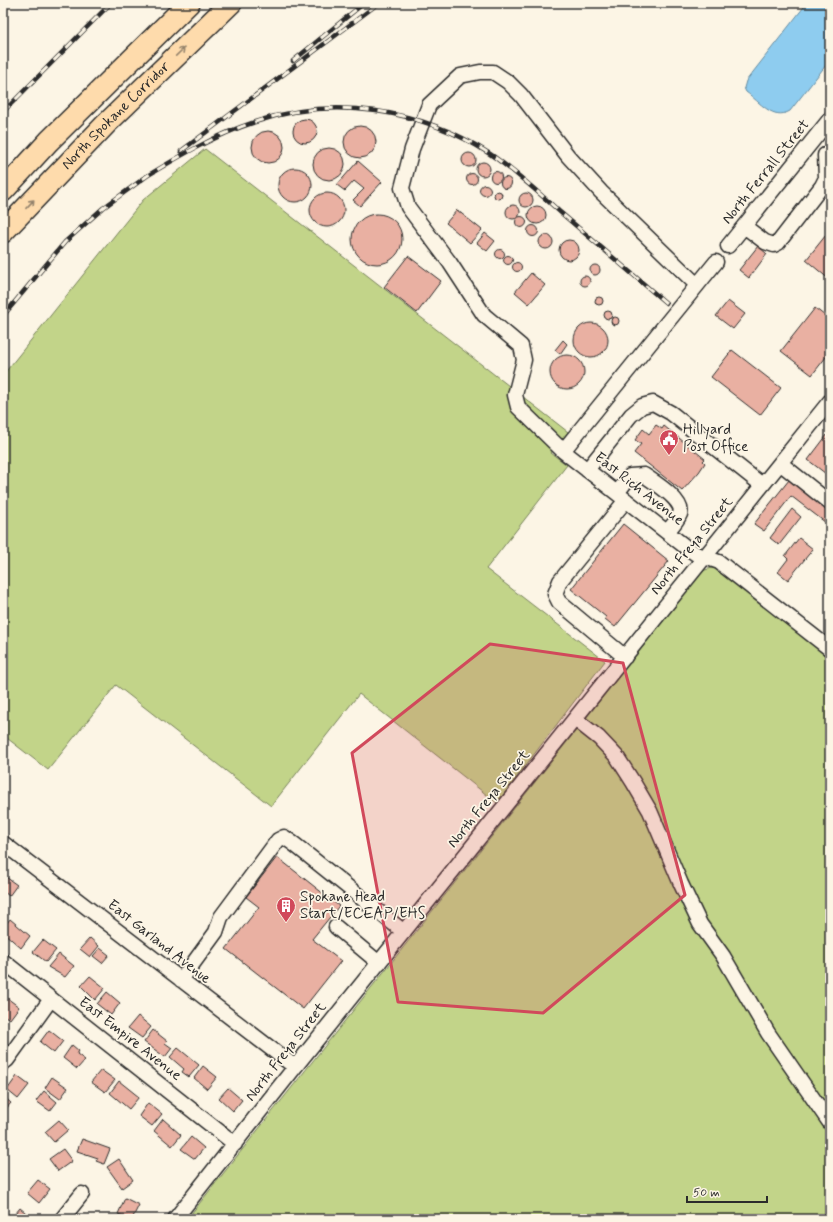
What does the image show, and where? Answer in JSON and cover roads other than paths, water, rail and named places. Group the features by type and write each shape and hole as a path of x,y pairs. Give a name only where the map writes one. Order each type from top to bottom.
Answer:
{"highway":[{"path":"49,141 123,51 169,3"},
{"name":"North Spokane Corridor","path":"3,191 49,141 189,3"},
{"name":"North Spokane Corridor","path":"3,232 101,130 231,3"}],"street":[{"name":"East Rich Avenue","path":"697,285 601,192 568,156 521,95 508,82 493,72 480,72 460,76 429,105 421,121 402,188 408,207 450,263 484,315 522,346 524,360 515,395 518,407 563,451 587,470 691,550 715,560 724,566 830,649"},
{"name":"North Ferrall Street","path":"728,246 830,119"},
{"path":"744,226 765,242 774,246 778,243 822,186 826,178 828,153 819,155 808,146"},
{"path":"563,451 716,262"},
{"name":"North Freya Street","path":"175,1219 295,1067 830,401"},
{"path":"587,470 631,415 642,406 653,403 671,413 762,485"},
{"path":"780,463 830,503"},
{"path":"625,657 559,602 554,594 560,581 622,497 630,476 644,475 677,501 680,507 680,514 667,532"},
{"path":"575,720 599,738 617,757 633,782 650,811 700,924 727,963 768,1033 830,1123"},
{"path":"181,980 216,932 221,917 237,894 278,840 284,837 404,932"},
{"name":"East Garland Avenue","path":"3,843 295,1067"},
{"path":"336,927 379,963"},
{"name":"East Empire Avenue","path":"3,961 235,1144"},
{"path":"3,1063 7,1060 51,999"},
{"path":"62,1219 82,1194"}],"water":[{"path":"807,3 830,3 830,60 790,111 778,114 767,109 746,92 744,88 746,81"}],"railway":[{"path":"3,112 111,3"},
{"path":"293,61 364,3"},
{"path":"181,151 379,3"},
{"path":"142,179 183,155 226,133 255,122 285,114 315,109 346,108 376,111 406,117 436,126 464,139 490,154 526,182 666,303"},
{"path":"3,316 65,242 103,208 147,176"}],"place":[{"name":"Hillyard Post Office","path":"669,456"},
{"name":"Spokane Head Start/ECEAP/EHS","path":"286,923"}]}
